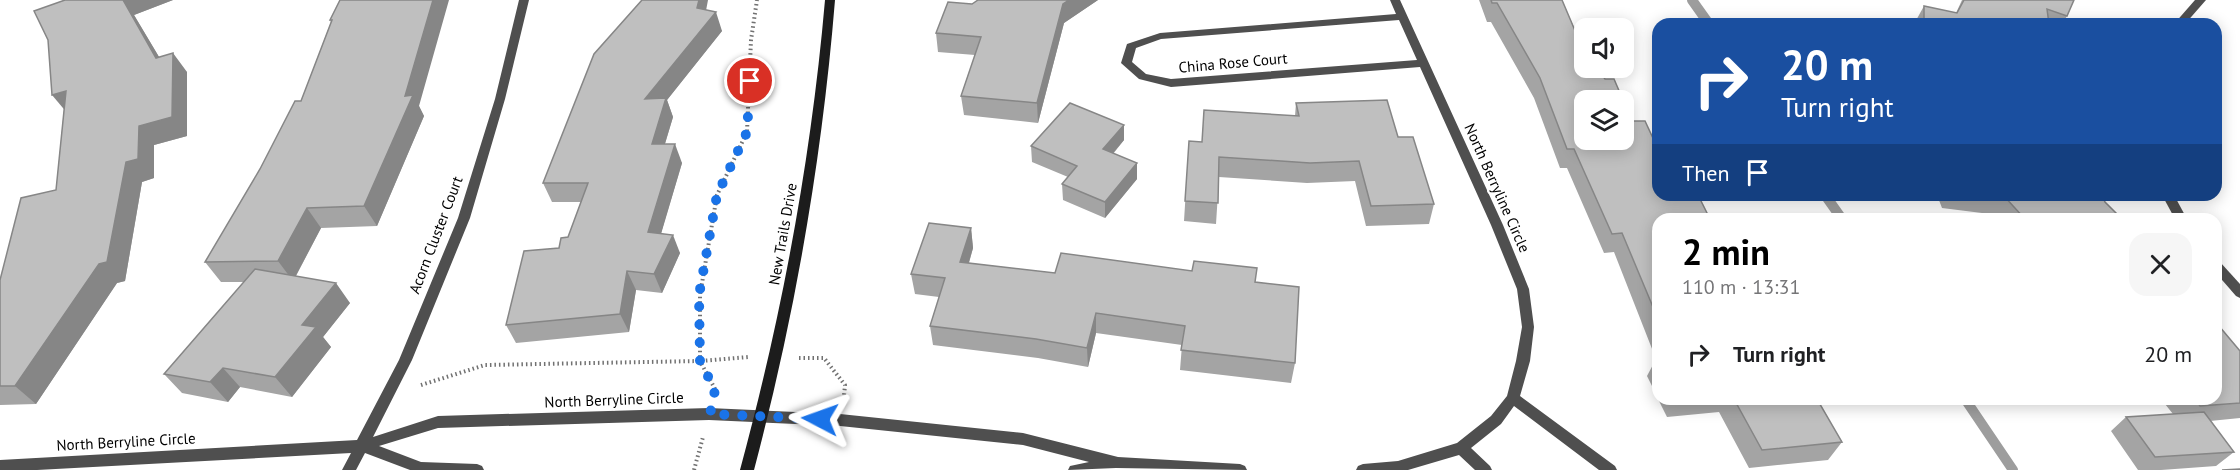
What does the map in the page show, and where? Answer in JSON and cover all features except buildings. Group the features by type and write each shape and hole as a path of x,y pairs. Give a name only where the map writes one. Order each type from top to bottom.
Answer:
{"street":[{"name":"Acorn Cluster Court","path":"349,470 405,360 464,218 500,99 524,0"},
{"name":"New Trails Drive","path":"747,470 762,415 798,256 818,118 830,0"},
{"name":"North Berryline Circle","path":"1363,470 1398,467 1461,448 1496,420 1513,398 1523,361 1528,327 1522,289 1497,225 1395,0"},
{"path":"2184,18 2200,0"},
{"name":"China Rose Court","path":"1402,16 1160,36 1131,46 1126,63 1143,77 1171,83 1423,63"},
{"path":"2222,273 2240,293"},
{"path":"1513,398 1610,470"},
{"name":"North Berryline Circle","path":"0,466 362,446 438,422 710,414 840,420 1023,439 1118,463 1240,470"},
{"name":"North Berryline Circle","path":"362,446 421,468 477,470"},
{"path":"1461,448 1485,470"},
{"name":"North Berryline Circle","path":"1075,470 1118,463"}],"path":[{"path":"694,470 715,390 700,361 699,295 717,195 747,132 751,40 757,0"},
{"path":"387,395 485,365 700,361"}],"waterway":[{"path":"1692,0 1705,18"},
{"path":"1829,201 1838,213"},
{"path":"1969,405 2013,470"}],"route":[{"path":"750,81 747,132 717,195 699,295 700,361 715,390 710,414 820,419"}]}
